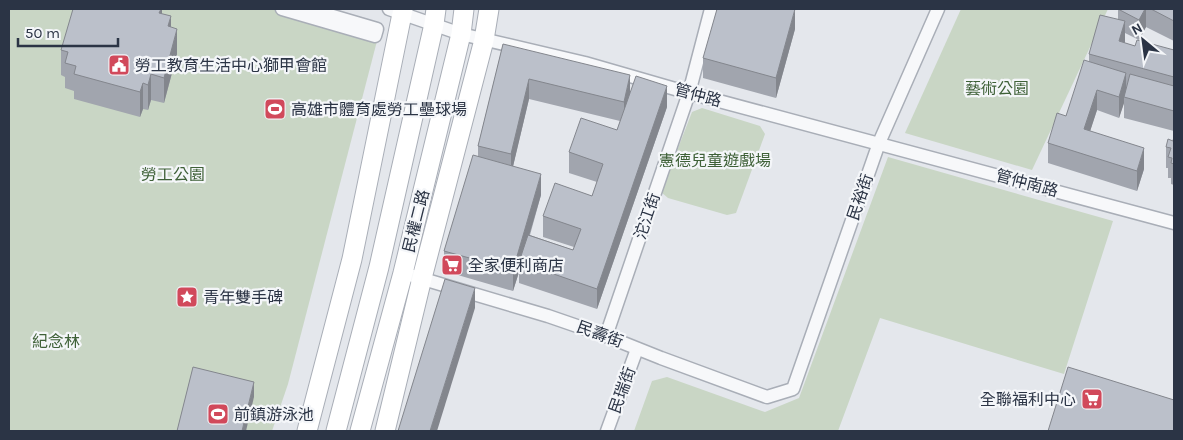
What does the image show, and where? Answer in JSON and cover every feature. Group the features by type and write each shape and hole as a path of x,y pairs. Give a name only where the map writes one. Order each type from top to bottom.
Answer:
{"street":[{"path":"282,9 375,36 377,29 310,9"},
{"name":"民權二路","path":"360,431 403,273 461,34 464,9"},
{"name":"民權二路","path":"385,431 422,278 484,40 489,9"},
{"name":"沱江街","path":"606,336 689,93 711,9"},
{"name":"民裕街","path":"793,389 879,143 938,9"},
{"path":"307,431 352,259 398,10"},
{"name":"管仲路","path":"398,10 435,16 461,34 585,63 689,93 879,143"},
{"name":"民權二路","path":"336,431 378,267 435,16"},
{"name":"管仲南路","path":"879,143 1174,223"},
{"name":"民壽街","path":"403,273 548,316 767,397 793,389"},
{"name":"民瑞街","path":"607,431 637,349"}],"green space":[{"name":"勞工公園","path":"9,9 272,9 377,41 288,384 272,431 9,431"},
{"name":"藝術公園","path":"961,9 1108,9 1032,170 905,133"},
{"name":"憲德兒童遊戲場","path":"702,108 760,126 765,134 736,213 727,215 668,198 661,192 692,112"},
{"path":"888,157 1113,221 1064,374 880,318 838,431 634,431 652,381 667,377 765,412 799,398"}],"building":[{"name":"勞工教育生活中心獅甲會館","path":"73,9 161,9 159,13 171,16 168,26 177,29 164,78 151,74 148,85 143,83 140,92 74,74 76,66 65,63 68,52 61,50"},
{"path":"717,9 795,9 776,78 703,58"},
{"path":"1118,9 1145,9 1139,20"},
{"path":"1151,9 1174,9 1174,21"},
{"path":"1100,15 1125,21 1119,41 1135,46 1137,40 1174,50 1174,77 1089,54"},
{"path":"503,44 630,75 624,102 529,79 511,154 478,146"},
{"path":"1084,60 1126,73 1119,97 1097,90 1084,129 1144,148 1137,171 1048,143 1057,113 1066,116"},
{"path":"1130,74 1174,86 1174,111 1124,97"},
{"path":"636,76 667,86 597,289 519,262 528,235 573,250 581,229 543,216 555,183 592,196 603,164 569,152 581,118 617,130"},
{"path":"1174,136 1174,164 1171,163 1172,158 1168,157 1171,148 1166,147 1168,139 1173,141"},
{"path":"473,155 541,174 513,270 444,251"},
{"path":"445,279 475,288 430,431 398,431"},
{"name":"前鎮游泳池","path":"193,367 254,382 242,431 177,431"},
{"name":"全聯福利中心","path":"1068,367 1174,400 1174,431 1048,431"}],"place":[{"name":"勞工教育生活中心獅甲會館","path":"119,65"},
{"name":"高雄市體育處勞工壘球場","path":"275,109"},
{"name":"全家便利商店","path":"452,265"},
{"name":"青年雙手碑","path":"187,297"},
{"name":"全聯福利中心","path":"1092,399"},
{"name":"前鎮游泳池","path":"218,414"}],"park label":[{"name":"紀念林","path":"56,341"}]}
